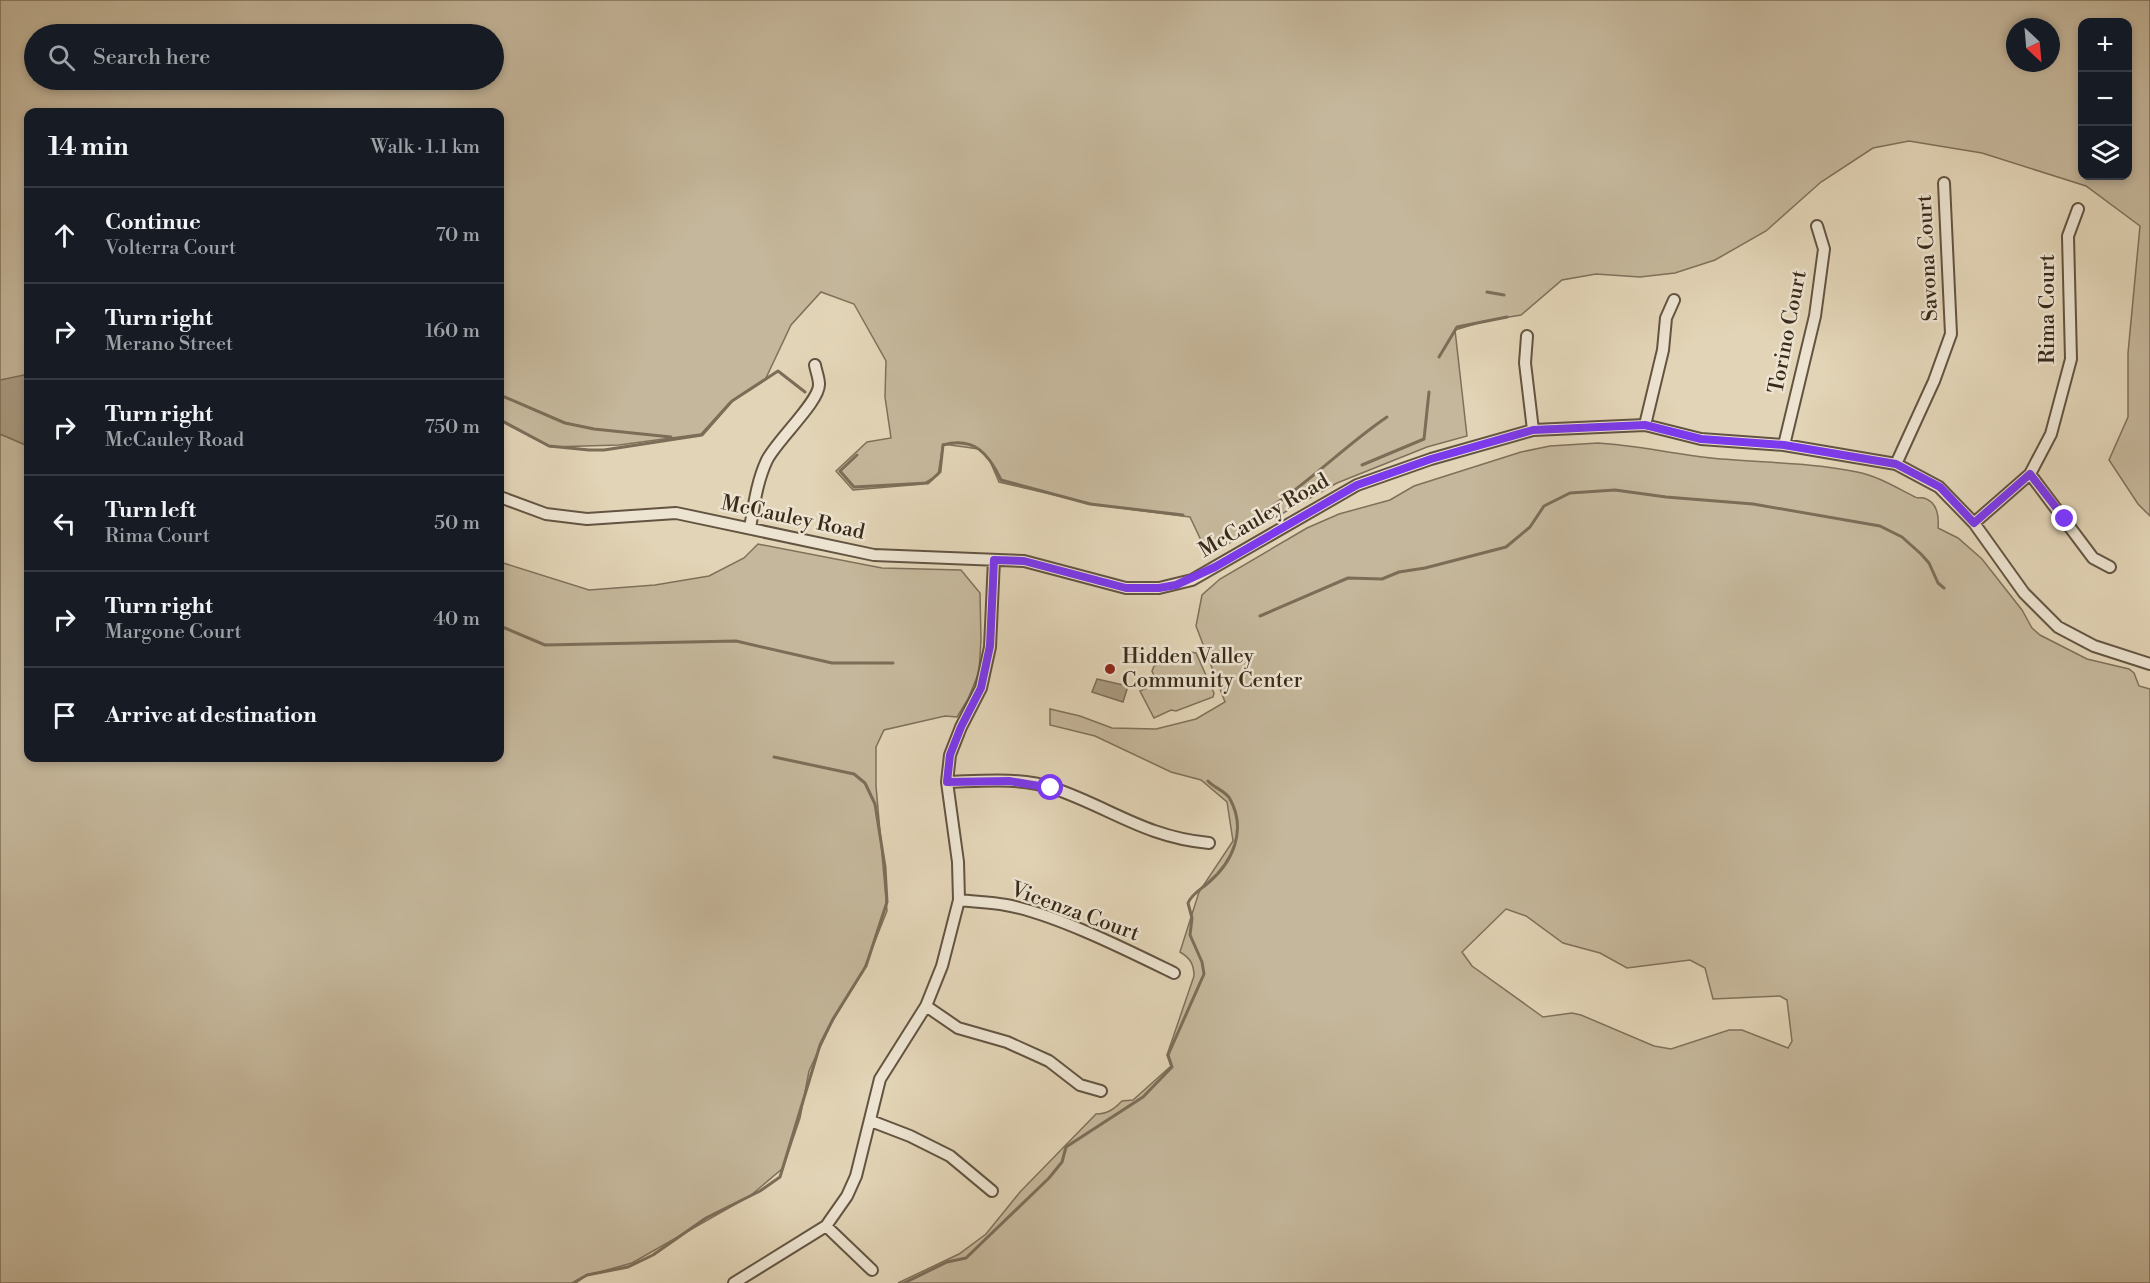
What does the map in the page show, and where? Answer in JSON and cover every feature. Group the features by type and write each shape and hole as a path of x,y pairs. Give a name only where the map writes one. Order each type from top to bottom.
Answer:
{"street":[{"name":"Savona Court","path":"1896,464 1934,381 1951,334 1944,183"},
{"name":"Rima Court","path":"1974,523 2030,474 2051,434 2071,360 2068,236 2078,209"},
{"name":"Torino Court","path":"1784,445 1815,316 1824,249 1817,226"},
{"path":"1645,425 1663,350 1666,318 1674,300"},
{"path":"1527,336 1525,363 1533,430"},
{"path":"750,528 758,483 765,463 776,443 816,397 819,385 815,365"},
{"name":"McCauley Road","path":"504,498 546,514 587,519 646,513 676,513 874,555 1024,561 1126,588 1159,588 1176,585 1215,567 1357,485 1431,459 1533,430 1645,425 1701,439 1784,445 1896,464 1940,487 1974,523 2025,593 2058,627 2094,646 2150,664"},
{"path":"2030,474 2093,558 2110,567"},
{"path":"734,1283 826,1226 847,1196 856,1176 880,1079 926,1006 942,966 959,900 958,862 947,782 950,755 981,688 990,646 994,560"},
{"path":"947,782 1009,781 1051,788 1144,830 1181,841 1209,843"},
{"name":"Vicenza Court","path":"959,900 1007,905 1130,952 1174,973"},
{"path":"926,1006 958,1028 1008,1042 1049,1061 1080,1085 1101,1091"},
{"path":"871,1121 910,1136 950,1156 992,1191"},
{"path":"826,1226 872,1270"}],"shaded area":[{"path":"0,0 2150,0 2150,516 2138,504 2109,460 2128,417 2128,353 2140,226 2086,186 1982,153 1909,141 1873,148 1821,182 1766,231 1715,260 1675,273 1640,277 1596,274 1562,280 1521,315 1485,321 1455,330 1467,436 1427,447 1337,483 1208,555 1190,517 1097,505 999,482 990,461 979,449 943,444 938,475 923,484 853,490 836,471 867,442 891,438 885,397 886,361 854,304 821,292 791,325 765,380 729,403 701,434 619,445 551,447 504,421 504,108 24,108 24,377 0,380"},
{"path":"24,375 24,444 0,434 0,380"},
{"path":"0,434 24,444 24,762 504,762 504,563 589,590 655,585 709,576 744,558 758,544 882,568 961,570 980,593 979,672 968,699 957,717 945,716 884,730 876,747 876,786 887,911 863,971 832,1022 809,1071 800,1118 783,1168 750,1196 632,1263 585,1276 576,1283 0,1283"},
{"path":"1612,444 1711,458 1821,466 1857,472 1880,479 1916,498 1924,498 1932,503 1937,514 1938,528 1958,538 1982,559 2022,610 2032,628 2040,635 2087,659 2129,669 2134,673 2139,686 2150,689 2150,1283 898,1283 959,1254 986,1234 1020,1192 1096,1114 1110,1110 1122,1101 1133,1100 1171,1066 1167,1055 1194,976 1191,962 1180,952 1199,892 1233,841 1227,802 1201,780 1171,772 1095,736 1050,725 1050,709 1080,716 1112,728 1156,729 1196,719 1225,702 1196,626 1202,595 1220,579 1307,528 1339,514 1390,500 1414,486 1521,452 1550,446","holes":["1506,909 1526,916 1563,943 1600,953 1627,968 1690,960 1705,968 1713,999 1780,996 1787,1000 1792,1041 1788,1048 1742,1030 1729,1030 1671,1049 1654,1046 1581,1015 1572,1013 1543,1017 1472,966 1462,952"]},
{"path":"1190,652 1196,653 1214,693 1213,697 1176,711 1171,710 1154,718 1140,691 1157,683 1152,671 1154,666"},
{"path":"1097,679 1128,686 1123,702 1092,692"}],"waterway":[{"path":"1487,292 1504,295"},
{"path":"1439,357 1457,327 1507,317"},
{"path":"504,422 549,446 604,450 702,435 732,401 778,371 805,392"},
{"path":"1362,465 1424,439 1429,392"},
{"path":"504,397 565,423 594,429 671,437"},
{"path":"1254,517 1305,482 1387,417"},
{"path":"857,455 840,471 854,487 928,483 940,472 943,445 963,443 972,445 986,455 1001,480 1090,504 1183,515"},
{"path":"1260,616 1348,578 1382,579 1399,572 1425,568 1506,547 1530,527 1544,506 1570,493 1615,490 1666,497 1753,504 1880,526 1902,537 1921,554 1929,563 1938,583 1944,588"},
{"path":"504,628 545,645 736,641 832,663 893,663"},
{"path":"573,1283 587,1275 628,1267 653,1255 706,1218 760,1191 780,1177 820,1045 833,1019 866,966 887,902 885,867 875,804 865,783 854,774 774,757"},
{"path":"904,1283 947,1262 966,1258 1049,1178 1062,1162 1066,1147 1143,1097 1172,1067 1168,1055 1204,974 1202,962 1190,935 1192,918 1188,903 1217,875 1235,845 1237,834 1235,811 1230,799 1208,781"}],"place":[{"name":"Hidden Valley Community Center","path":"1110,669"}],"route":[{"path":"1051,788 1009,781 947,782 950,755 981,688 990,646 994,560 1024,561 1126,588 1159,588 1176,585 1192,580 1357,485 1431,459 1533,430 1645,425 1701,439 1784,445 1896,464 1940,487 1974,523 2030,474 2065,519"}]}
